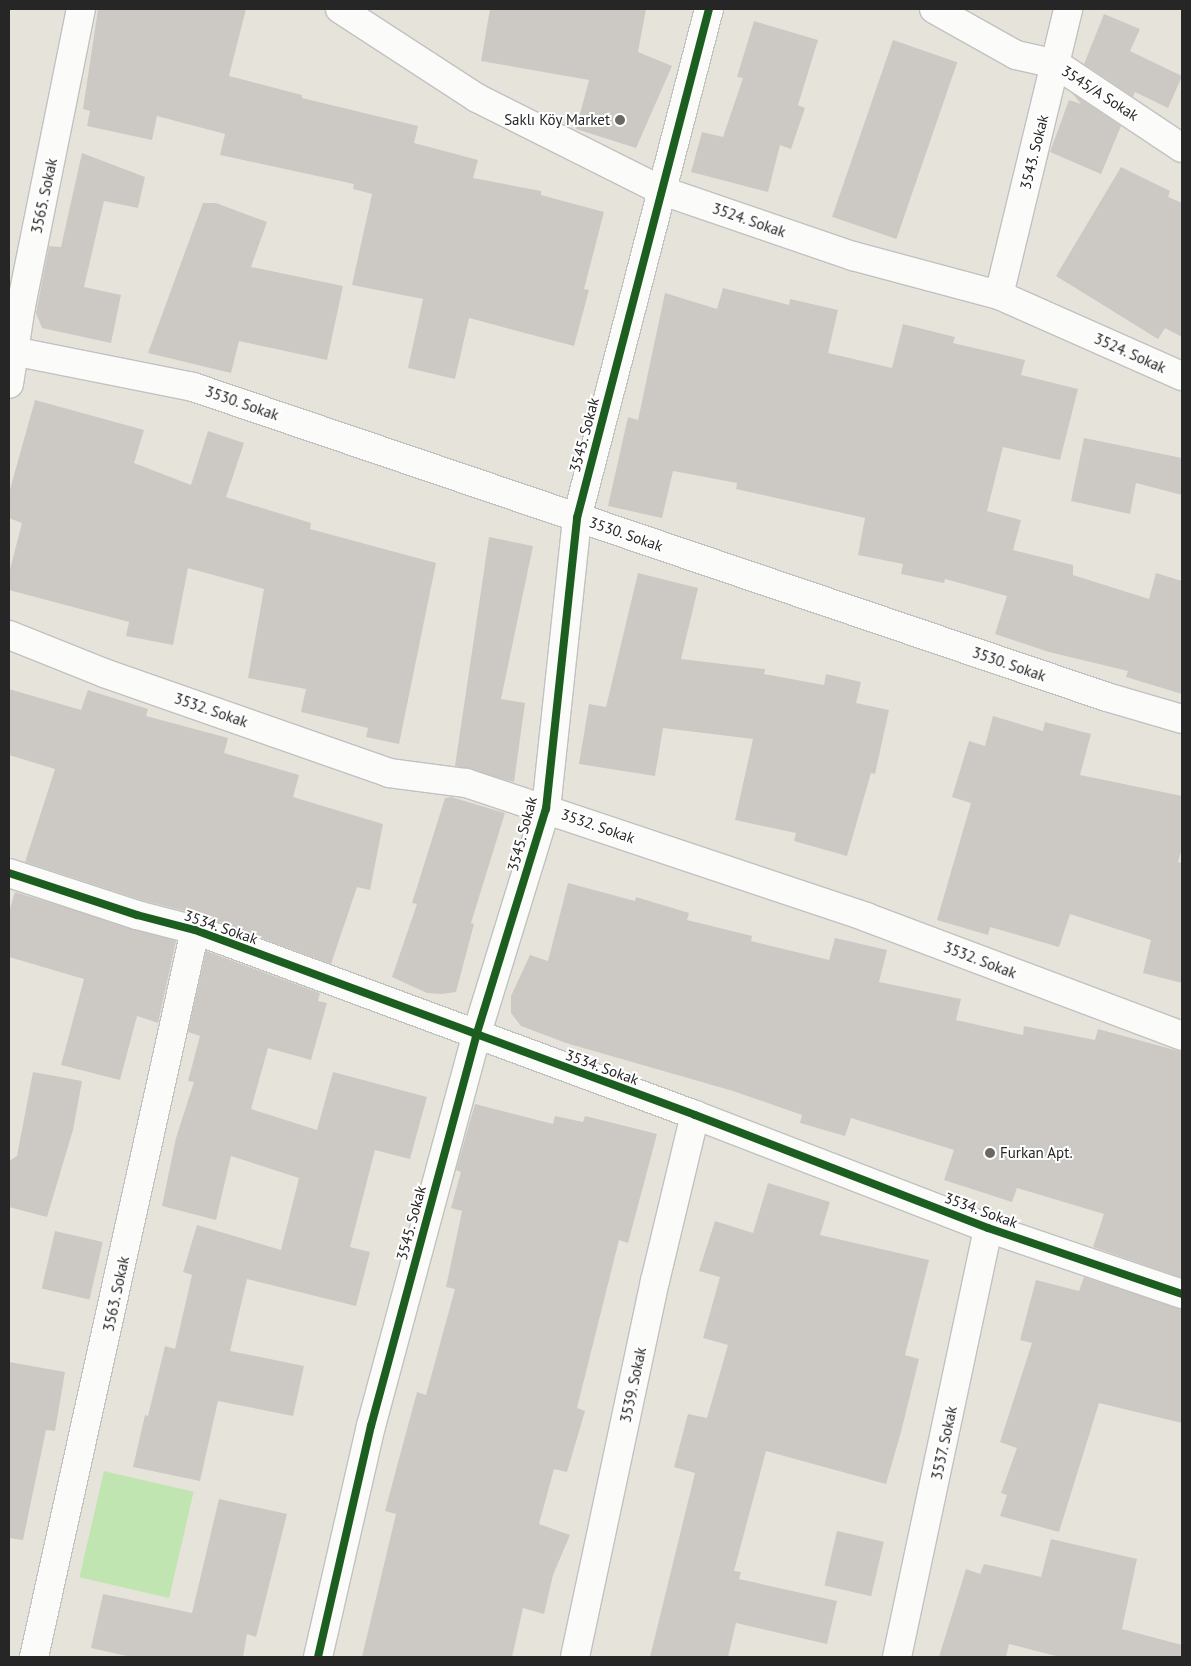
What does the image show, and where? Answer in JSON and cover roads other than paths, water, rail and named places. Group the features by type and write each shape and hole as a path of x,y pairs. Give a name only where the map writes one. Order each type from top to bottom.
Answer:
{"street":[{"name":"3565. Sokak","path":"9,384 11,349 81,9"},
{"name":"3524. Sokak","path":"340,9 477,98 663,191 853,256 999,295 1182,376"},
{"name":"3545. Sokak","path":"318,1657 371,1426 476,1036 546,809 576,518 663,191 709,9"},
{"name":"3545/A Sokak","path":"934,9 1016,55 1056,64 1182,148"},
{"name":"3543. Sokak","path":"999,295 1068,9"},
{"name":"3530. Sokak","path":"11,349 193,387 1107,697 1182,719"},
{"name":"3532. Sokak","path":"9,635 104,673 389,773 466,783 866,918 1182,1036"},
{"name":"3534. Sokak","path":"9,873 137,915 195,930 476,1036 695,1115 988,1228 1182,1294"},
{"name":"3563. Sokak","path":"34,1657 195,930"},
{"name":"3539. Sokak","path":"575,1657 655,1281 695,1115"},
{"name":"3537. Sokak","path":"897,1657 988,1228"}],"place":[{"name":"Saklı Köy Market","path":"620,120"},
{"name":"Furkan Apt.","path":"990,1153"}]}
